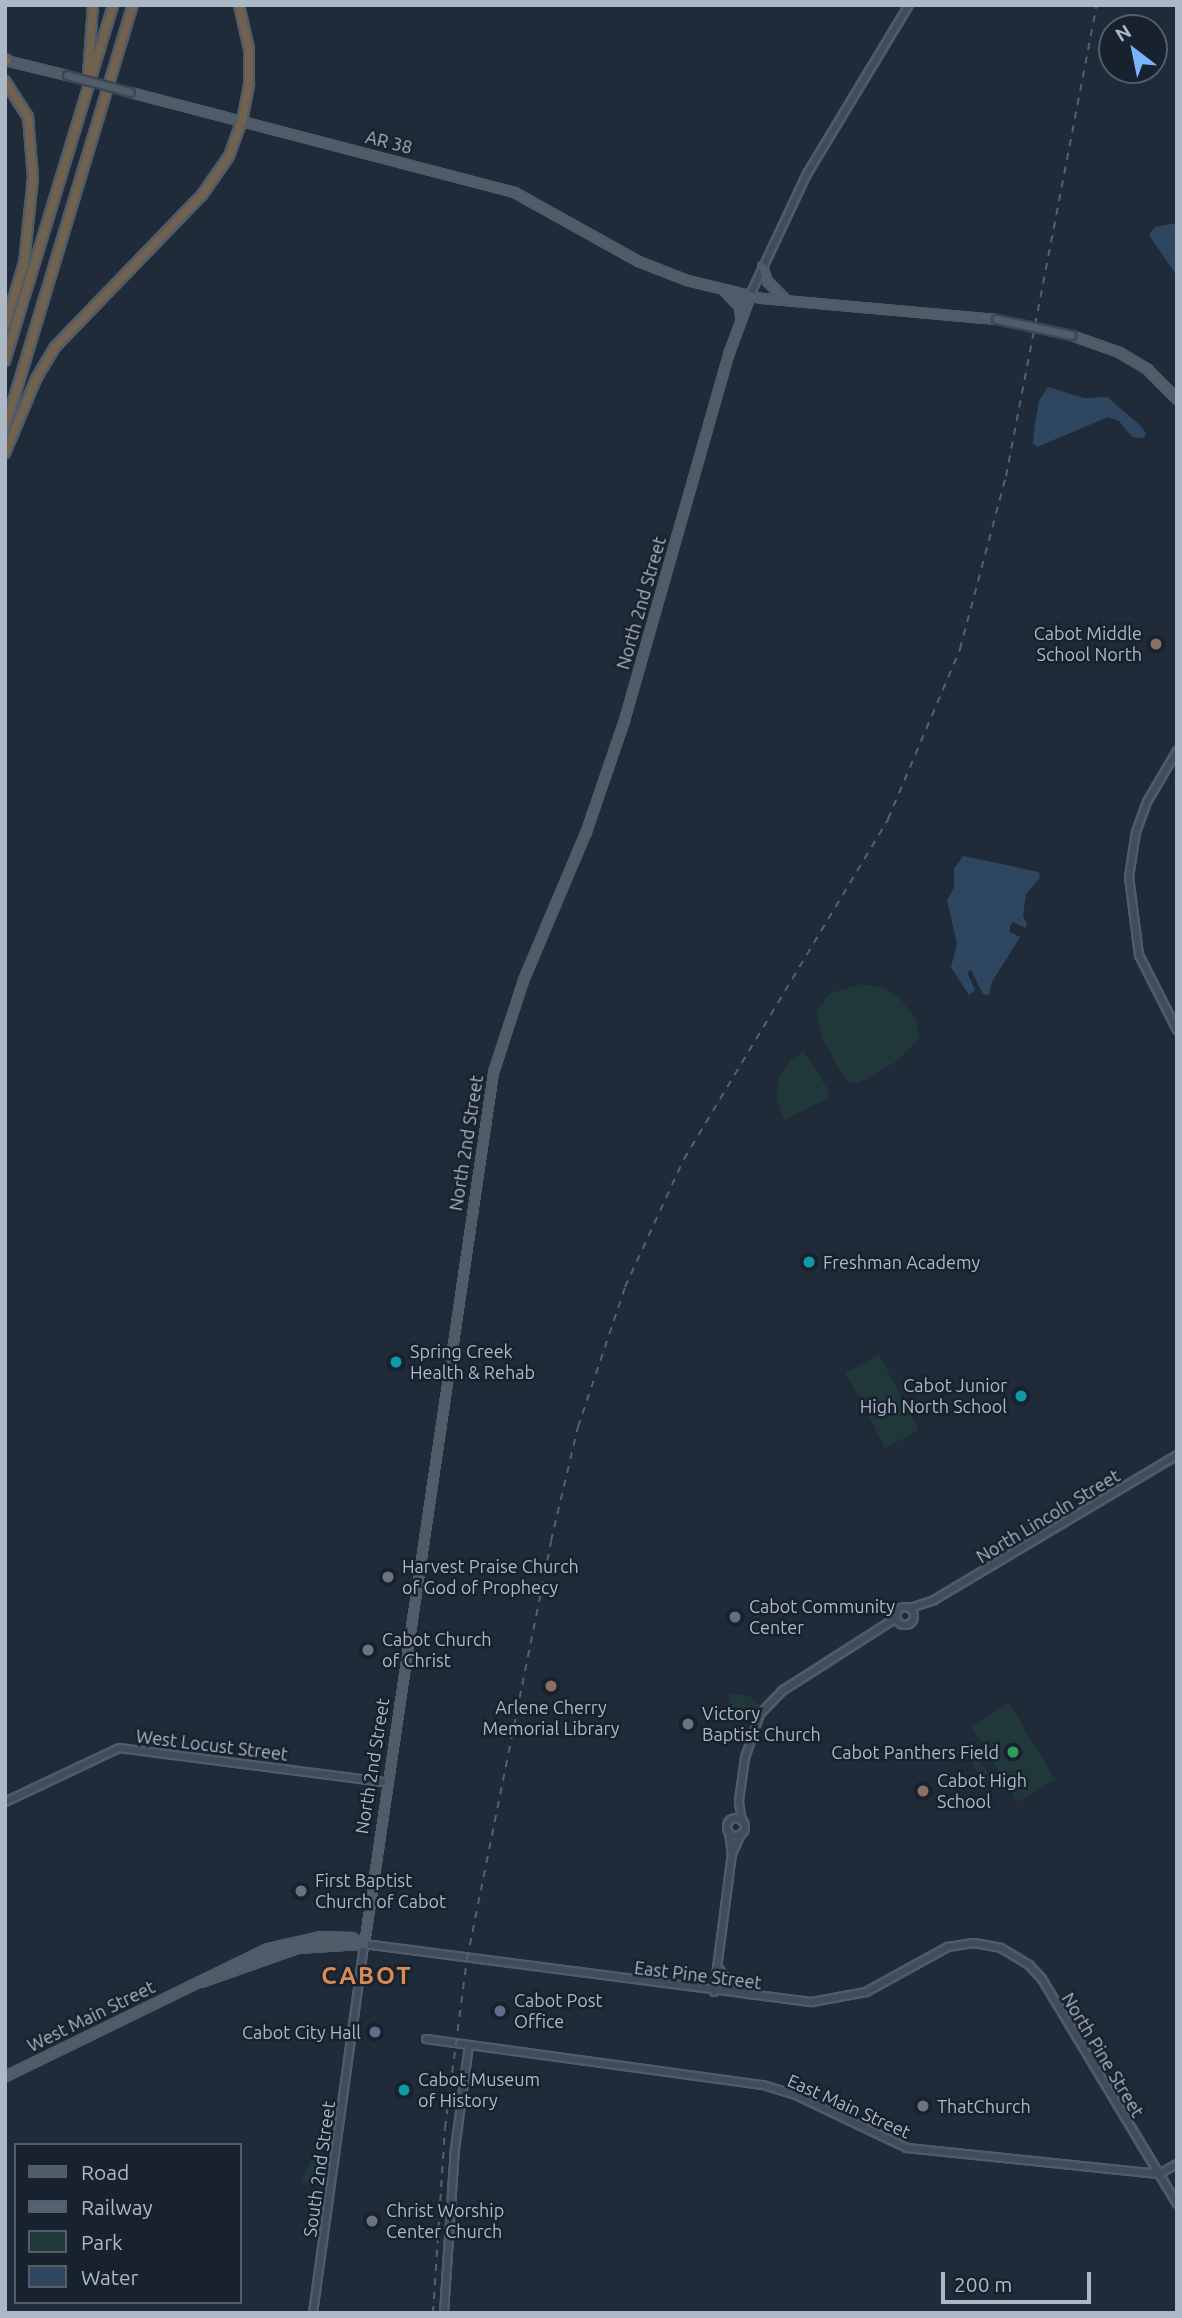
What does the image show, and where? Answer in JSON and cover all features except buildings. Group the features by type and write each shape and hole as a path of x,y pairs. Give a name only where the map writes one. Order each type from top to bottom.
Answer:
{"highway":[{"path":"83,104 94,31 93,5"},
{"path":"5,361 113,5"},
{"path":"5,428 133,5"},
{"path":"5,453 37,377 55,347 207,189 229,156 243,121 249,65 239,5"},
{"path":"5,81 28,117 33,178 24,263 5,326"}],"main road":[{"name":"AR 38","path":"6,60 514,192 638,261 750,295 996,319 1071,335 1119,352 1147,369 1177,399"},
{"path":"762,266 767,281 786,300"},
{"path":"720,287 739,306 740,318"},
{"name":"North 2nd Street","path":"363,1944 493,1072 523,980 586,831 624,720 740,318 750,295"},
{"name":"West Main Street","path":"5,2076 191,1986 298,1948 363,1944"}],"street":[{"path":"750,295 829,134 909,5"},
{"path":"1177,751 1147,802 1136,832 1129,877 1139,955 1177,1030"},
{"name":"North Lincoln Street","path":"912,1611 1177,1455"},
{"path":"714,1992 732,1854 730,1820 739,1801 750,1734 766,1705 782,1691 885,1629 897,1620 900,1608 912,1611 909,1623 897,1620"},
{"name":"West Locust Street","path":"5,1802 119,1748 386,1782"},
{"path":"732,1854 741,1835 739,1801"},
{"path":"730,1820 742,1821"},
{"path":"729,1833 741,1835"},
{"name":"East Pine Street","path":"363,1944 714,1992 812,2002 855,1996 937,1951 960,1945 988,1945 1017,1956"},
{"name":"North 2nd Street","path":"353,2029 363,1944"},
{"name":"North Pine Street","path":"1017,1956 1042,1979 1177,2204"},
{"path":"717,1967 734,1987 754,1996"},
{"name":"South 2nd Street","path":"313,2313 353,2029"},
{"name":"East Main Street","path":"426,2039 763,2085 796,2095 907,2148 1159,2174"},
{"path":"444,2313 455,2149 469,2045"},
{"path":"1159,2174 1177,2164"}],"green space":[{"path":"861,984 883,988 900,998 916,1021 919,1038 899,1060 857,1084 846,1081 822,1038 816,1010 831,993"},
{"path":"804,1051 829,1092 828,1098 784,1120 777,1099 779,1078 791,1060"},
{"path":"879,1355 919,1430 885,1448 845,1373"},
{"path":"730,1693 749,1696 760,1705 754,1713 728,1710"},
{"name":"Cabot Panthers Field","path":"1009,1703 1055,1779 1017,1802 971,1726"},
{"path":"977,1755 993,1783 986,1787 970,1759"},
{"path":"311,2160 325,2162 323,2185 301,2182"}],"water":[{"path":"1177,223 1177,276 1149,235 1155,227"},
{"path":"1048,387 1084,398 1107,397 1141,426 1146,433 1144,438 1132,437 1119,421 1108,417 1037,447 1033,443 1039,401"},
{"path":"963,856 1039,872 1040,878 1026,894 1023,916 1027,924 1025,928 1013,922 1010,926 1010,932 1020,937 992,982 989,995 983,994 971,970 967,972 975,990 969,995 951,967 957,944 947,900 954,888 954,869"}],"railway":[{"path":"433,2313 445,2128 467,1959 551,1541 578,1427 625,1287 684,1159 888,819 960,649 1006,476 1097,5"}],"place":[{"name":"Cabot Middle School North","path":"1156,644"},
{"name":"Freshman Academy","path":"809,1262"},
{"name":"Spring Creek Health & Rehab","path":"396,1362"},
{"name":"Cabot Junior High North School","path":"1021,1396"},
{"name":"Harvest Praise Church of God of Prophecy","path":"388,1577"},
{"name":"Cabot Community Center","path":"735,1617"},
{"name":"Cabot Church of Christ","path":"368,1650"},
{"name":"Arlene Cherry Memorial Library","path":"551,1686"},
{"name":"Victory Baptist Church","path":"688,1724"},
{"name":"Cabot Panthers Field","path":"1013,1752"},
{"name":"Cabot High School","path":"923,1791"},
{"name":"First Baptist Church of Cabot","path":"301,1891"},
{"name":"Cabot Post Office","path":"500,2011"},
{"name":"Cabot City Hall","path":"375,2032"},
{"name":"Cabot Museum of History","path":"404,2090"},
{"name":"ThatChurch","path":"923,2106"},
{"name":"Christ Worship Center Church","path":"372,2221"}],"district":[{"name":"CABOT","path":"367,1976"}]}
